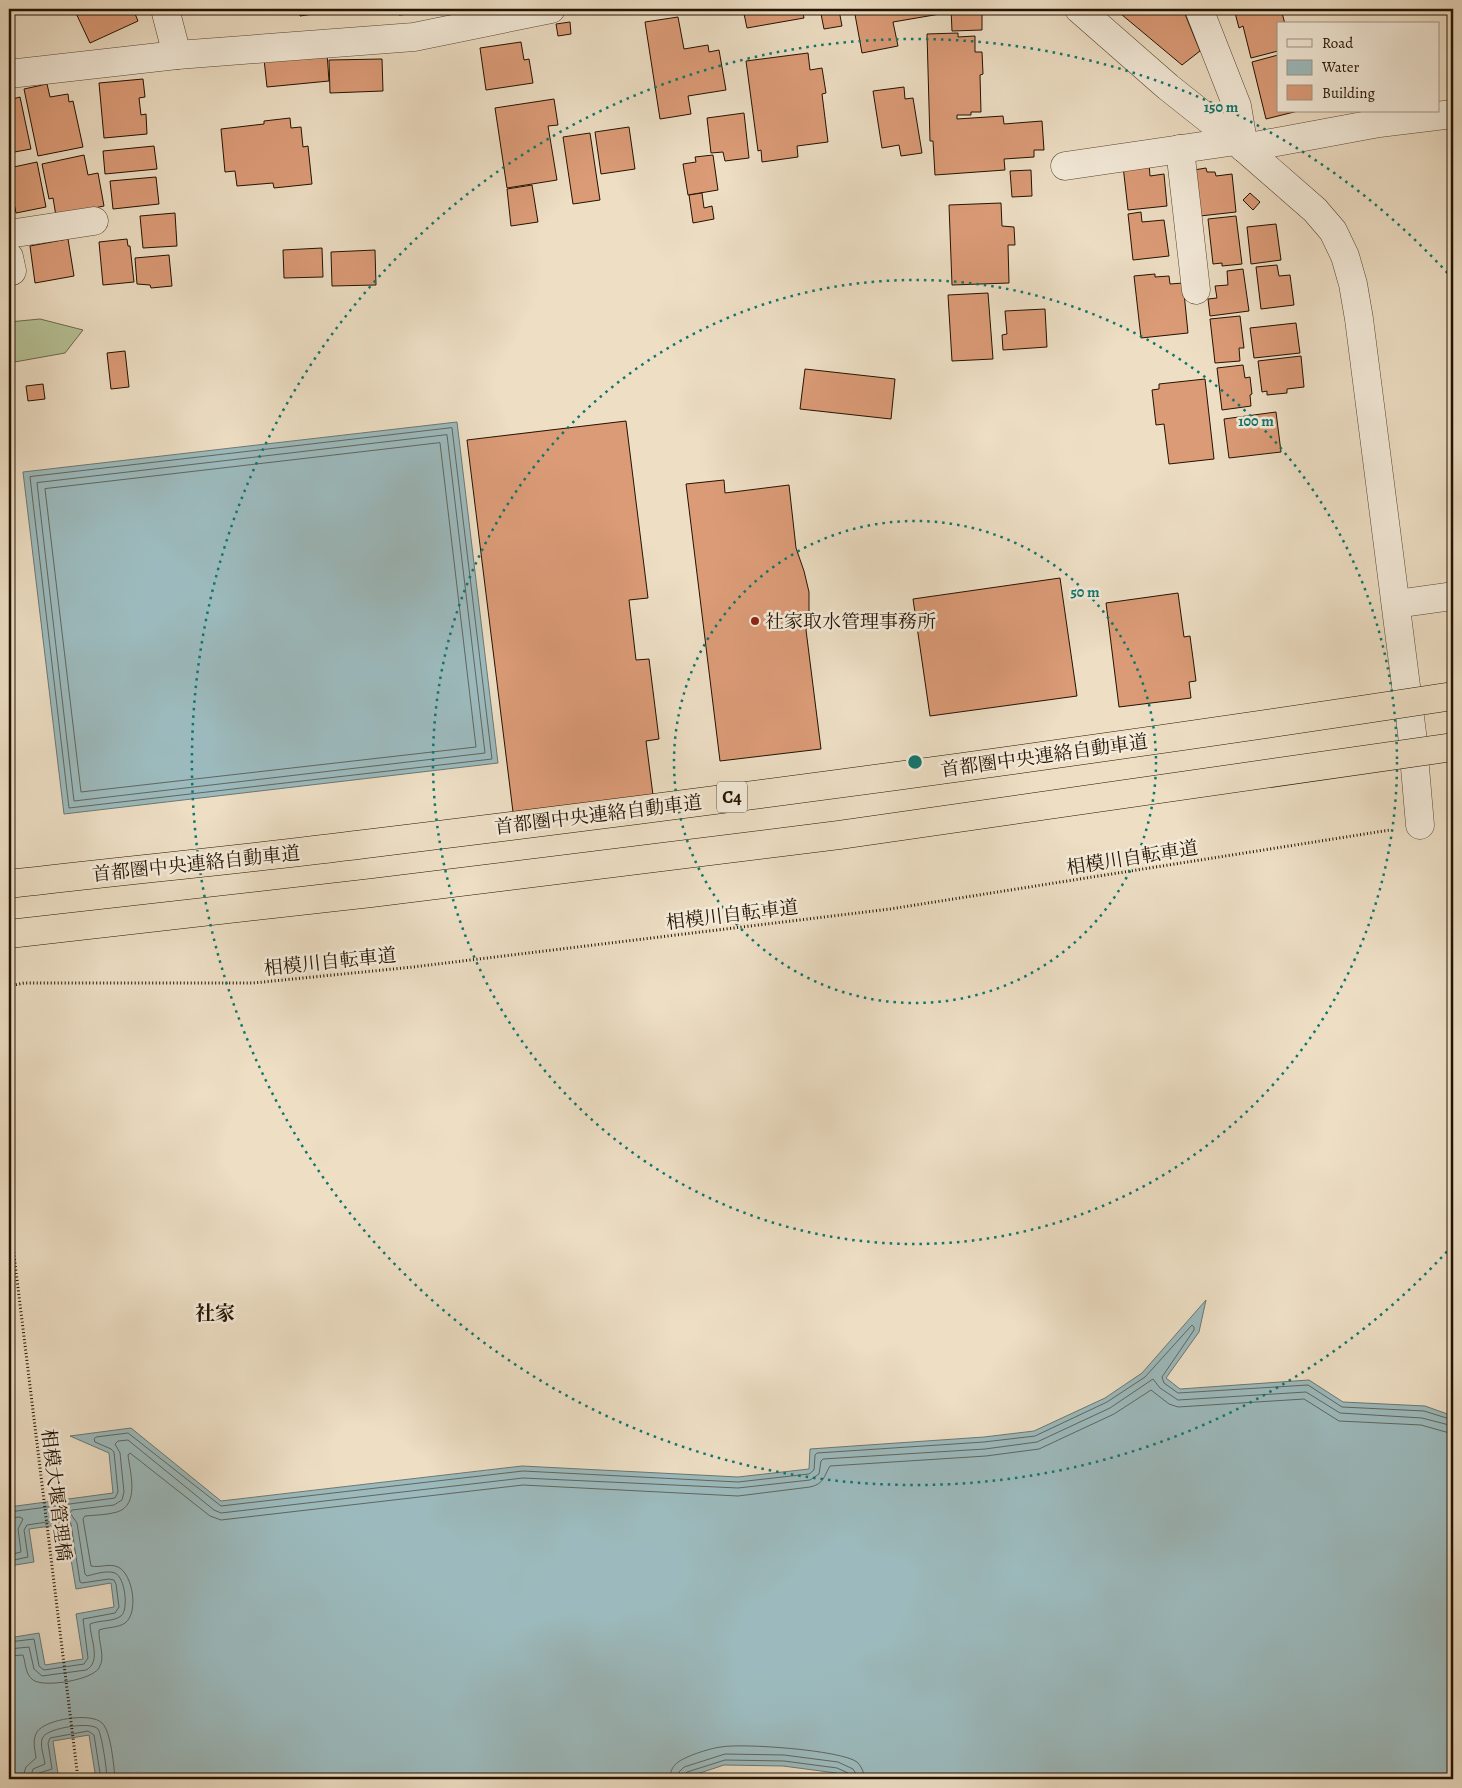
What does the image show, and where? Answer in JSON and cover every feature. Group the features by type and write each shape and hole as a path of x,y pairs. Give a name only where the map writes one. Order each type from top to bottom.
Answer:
{"highway":[{"name":"首都圏中央連絡自動車道","path":"9,884 362,844 831,785 1304,719 1453,696"},
{"path":"9,934 371,893 839,835 1453,747"}],"street":[{"path":"165,9 177,55"},
{"path":"9,74 177,55 414,37 551,9"},
{"path":"1079,9 1168,87 1240,144 1315,210 1332,231 1345,256 1353,284 1359,319 1412,733 1420,826"},
{"path":"1198,9 1237,106 1240,144"},
{"path":"1065,166 1180,149 1240,144 1453,114"},
{"path":"1180,149 1196,290"},
{"path":"9,234 94,221"},
{"path":"1396,604 1453,596"}],"path":[{"name":"相模川自転車道","path":"9,986 24,983 253,983 413,967 890,909 1420,826"},
{"name":"相模大堰管理橋","path":"9,1214 78,1779"}],"green space":[{"path":"40,319 83,330 65,353 9,363 9,322"}],"water":[{"path":"457,422 498,763 64,814 23,472"},
{"path":"1206,1300 1199,1332 1166,1378 1180,1389 1309,1380 1343,1402 1425,1406 1453,1416 1453,1779 851,1779 836,1773 783,1766 724,1765 682,1779 96,1779 89,1735 53,1741 58,1774 26,1779 9,1779 9,1638 39,1633 45,1665 83,1659 76,1614 114,1607 111,1583 76,1589 65,1524 29,1529 34,1562 9,1566 9,1507 113,1493 109,1453 70,1436 131,1428 221,1501 522,1466 738,1477 809,1469 810,1449 984,1437 1034,1431 1105,1398 1142,1373"}],"building":[{"path":"74,9 133,9 138,21 90,43"},
{"path":"299,9 340,9 340,10 300,16"},
{"path":"399,9 430,9 430,12 399,15"},
{"path":"743,9 802,9 804,18 747,28"},
{"path":"820,9 844,9 839,10 842,26 824,29"},
{"path":"854,9 939,9 940,14 893,22 898,46 862,53"},
{"path":"951,9 982,9 982,30 952,31"},
{"path":"1115,9 1183,9 1200,51 1182,65"},
{"path":"1234,9 1281,9 1284,22 1277,22 1277,51 1251,58 1243,26 1239,28"},
{"path":"678,17 684,49 708,45 709,52 719,50 726,90 688,96 691,114 660,119 645,22"},
{"path":"570,22 571,34 558,36 556,24"},
{"path":"958,33 958,37 975,36 975,52 982,52 983,74 980,75 981,112 971,112 971,115 957,115 957,119 1003,116 1004,124 1042,121 1044,150 1034,150 1034,157 1004,159 1005,170 935,175 933,141 930,141 927,34"},
{"path":"521,42 524,60 529,59 533,83 486,90 480,48"},
{"path":"327,53 329,81 267,87 264,59"},
{"path":"808,53 810,70 822,68 826,93 822,94 828,142 797,146 798,157 762,162 761,150 758,151 746,61"},
{"path":"1277,55 1277,112 1294,112 1266,119 1252,62"},
{"path":"382,59 383,91 330,93 329,60"},
{"path":"143,79 145,97 139,98 141,115 146,114 147,134 104,138 99,83"},
{"path":"47,84 50,97 68,94 69,102 73,101 83,147 38,156 24,89"},
{"path":"904,87 905,99 913,98 922,153 901,156 899,145 882,148 873,91"},
{"path":"20,97 31,149 9,153 9,100"},
{"path":"554,99 558,125 548,126 557,180 507,188 495,108"},
{"path":"744,113 749,158 725,161 723,152 711,153 707,118"},
{"path":"290,118 291,128 301,127 303,147 308,146 312,184 274,188 273,183 237,186 235,171 225,172 221,129 264,124 264,121"},
{"path":"629,127 635,169 601,174 595,132"},
{"path":"590,133 600,200 573,204 563,137"},
{"path":"154,146 157,169 105,174 103,151"},
{"path":"84,155 88,175 98,173 104,206 56,216 53,198 49,199 42,164"},
{"path":"713,155 718,190 688,195 683,164 696,162 695,157"},
{"path":"37,162 46,207 16,213 9,178 9,168"},
{"path":"1149,163 1150,176 1164,174 1167,206 1128,210 1123,166"},
{"path":"1206,168 1207,172 1215,172 1216,176 1232,174 1236,212 1200,216 1194,170"},
{"path":"1031,170 1032,196 1012,197 1010,171"},
{"path":"156,177 159,204 113,209 110,181"},
{"path":"532,185 538,222 511,226 507,189"},
{"path":"702,193 704,208 712,206 714,219 693,223 689,195"},
{"path":"1250,193 1260,202 1253,210 1243,200"},
{"path":"1001,203 1002,226 1014,227 1015,245 1008,245 1009,283 952,285 949,205"},
{"path":"1141,212 1142,222 1164,220 1169,256 1133,260 1128,214"},
{"path":"175,213 177,246 143,248 140,216"},
{"path":"1236,216 1242,264 1222,266 1222,263 1213,264 1208,219"},
{"path":"1276,224 1281,260 1251,264 1247,227"},
{"path":"68,239 74,276 35,283 30,246"},
{"path":"127,239 128,246 130,246 134,282 103,285 99,242"},
{"path":"322,248 323,277 284,278 283,250"},
{"path":"375,250 376,285 332,286 331,252"},
{"path":"169,255 172,286 151,288 150,285 137,284 135,258"},
{"path":"1277,265 1279,276 1290,275 1294,305 1261,309 1256,267"},
{"path":"1243,269 1249,311 1210,316 1208,299 1217,298 1215,286 1228,285 1227,271"},
{"path":"1155,274 1155,277 1169,276 1170,284 1183,283 1188,333 1141,338 1134,276"},
{"path":"988,293 993,359 952,361 948,295"},
{"path":"1045,309 1047,347 1003,350 1002,335 1007,334 1005,311"},
{"path":"1240,316 1244,348 1239,348 1240,361 1215,363 1210,319"},
{"path":"1296,323 1300,353 1254,358 1250,328"},
{"path":"125,351 129,387 111,389 107,353"},
{"path":"1301,356 1304,387 1287,389 1287,393 1267,395 1267,391 1262,392 1258,361"},
{"path":"1243,365 1245,378 1250,377 1251,406 1222,410 1217,368"},
{"path":"805,369 895,379 891,419 800,409"},
{"path":"1205,379 1214,459 1169,464 1164,424 1156,425 1152,390 1159,389 1159,384"},
{"path":"43,384 45,399 28,401 26,386"},
{"path":"1276,412 1281,452 1229,458 1224,419"},
{"path":"626,421 648,598 629,600 636,660 649,659 659,739 646,741 653,795 513,812 467,440"},
{"name":"社家取水管理事務所","path":"724,480 725,493 789,485 796,548 809,592 806,630 821,749 720,761 686,484"},
{"path":"1060,578 1077,696 930,716 913,599"},
{"path":"1178,593 1184,637 1190,636 1196,681 1189,682 1191,698 1119,707 1106,603"}],"place":[{"name":"社家取水管理事務所","path":"755,621"}],"district":[{"name":"社家","path":"215,1313"}]}
